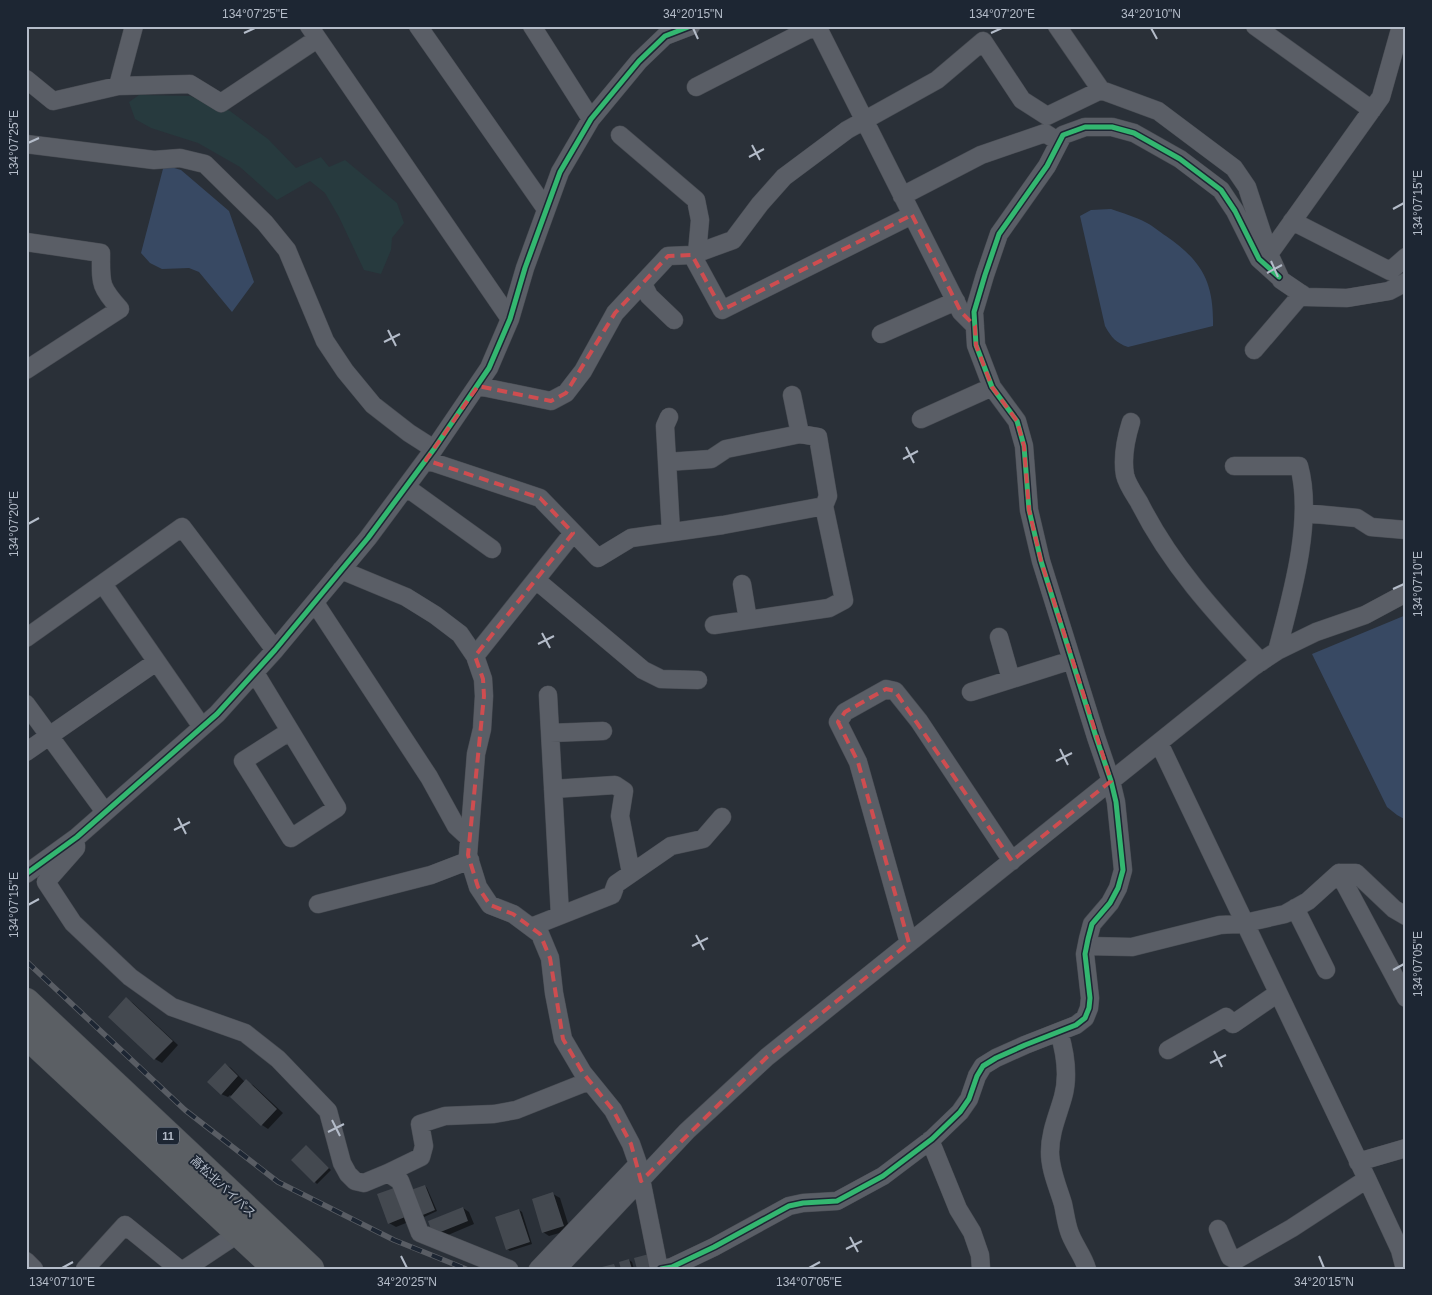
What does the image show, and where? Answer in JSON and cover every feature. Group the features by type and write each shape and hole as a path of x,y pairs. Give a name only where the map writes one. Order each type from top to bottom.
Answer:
{"highway":[{"name":"高松北バイパス","path":"26,1002 310,1269"},
{"name":"高松北バイパス","path":"26,1034 278,1269"}],"street":[{"path":"118,86 134,26"},
{"path":"418,26 546,209"},
{"path":"26,874 77,838 104,812 217,714 275,650 368,538 430,454 489,368 510,318 525,268 560,172 591,119 638,62 665,36 691,26"},
{"path":"696,87 816,26 961,312 975,326"},
{"path":"1056,26 1101,90 1158,111 1234,168 1247,187 1269,254 1281,280 1306,297 1347,298 1389,291 1406,282"},
{"path":"1254,26 1372,110"},
{"path":"1269,254 1381,97 1402,26"},
{"path":"536,27 591,119"},
{"path":"26,79 53,101 118,86 190,84 221,103 313,32 510,318"},
{"path":"478,386 551,401 566,393 583,371 615,313 668,256 694,254 733,240 760,204 784,177 847,130 936,80 983,41 1022,100 1048,116 1101,90"},
{"path":"341,570 406,597 436,615 460,634 475,656 484,679 484,696 482,729 476,754 468,855 478,887 490,905 513,914 540,934 550,958 554,993 563,1038 583,1073 613,1110 631,1144 660,1269 672,1267 714,1247 789,1206 803,1203 837,1201 883,1176 930,1140 960,1112 969,1099 977,1076 983,1066 1024,1045 1060,1032 1085,1018 1089,1008 1085,954 1092,924 1110,903 1118,888 1123,870 1116,802 1111,781 1040,561 1029,510 1024,446 1017,421 992,387 976,344 974,312 999,234 1047,166 1063,135 1085,127 1112,127 1134,133 1180,159 1221,190 1235,211 1259,259 1280,277"},
{"path":"902,196 981,155 1036,136 1045,133 1059,142"},
{"path":"620,135 696,200 700,220 694,254 722,310 912,215"},
{"path":"26,144 154,160 180,158 205,164 266,222 288,250 325,341 345,372 373,406 409,433 430,454 540,498 598,558 631,538 723,525 824,506"},
{"path":"1292,221 1390,271 1406,257"},
{"path":"26,242 101,253 101,281 107,294 120,308 26,370"},
{"path":"643,284 649,296 674,320"},
{"path":"1254,350 1302,294"},
{"path":"881,334 956,301"},
{"path":"921,420 992,387"},
{"path":"792,395 800,434"},
{"path":"669,417 665,426 671,532"},
{"path":"1131,422 1126,440 1125,476 1145,516 1164,547 1211,609 1261,662"},
{"path":"667,462 711,459 726,449 800,434 818,437 828,496 824,506 844,600 829,608 714,625"},
{"path":"1234,466 1299,466 1303,480 1304,513 1295,580 1277,651"},
{"path":"406,487 492,549"},
{"path":"1304,513 1357,518 1371,528 1406,530"},
{"path":"26,638 182,527 275,650"},
{"path":"475,656 574,533"},
{"path":"536,580 643,670 661,679 698,680"},
{"path":"103,584 202,727"},
{"path":"742,584 748,620"},
{"path":"538,1269 639,1172 687,1131 766,1057 1261,662 1277,651 1316,632 1365,615 1406,593"},
{"path":"315,603 429,777 456,826 469,838"},
{"path":"999,637 1011,679"},
{"path":"971,692 1072,660"},
{"path":"26,752 156,662"},
{"path":"254,673 290,731 337,808 291,838 243,761 290,731"},
{"path":"909,943 858,762 838,722 846,712 886,689 895,691 918,721 1012,861"},
{"path":"548,695 560,915"},
{"path":"26,704 104,812"},
{"path":"550,733 603,731"},
{"path":"1159,743 1358,1162 1403,1249 1405,1269"},
{"path":"553,789 615,785 624,791 620,816 631,873"},
{"path":"531,927 612,895 616,884 671,846 703,839 722,817"},
{"path":"77,838 76,848 46,882 73,922 130,977 172,1007 244,1033 278,1059 328,1111 342,1163 348,1174 355,1181 364,1183 421,1157 424,1146 420,1124 446,1116 494,1114 516,1110 589,1081"},
{"path":"318,904 431,875 470,860"},
{"path":"1087,946 1132,947 1220,925 1245,923 1286,914 1308,901 1339,873 1356,873 1394,909 1406,916"},
{"path":"1339,873 1406,998"},
{"path":"1295,908 1326,970"},
{"path":"1168,1050 1226,1017 1233,1024 1278,993"},
{"path":"1060,1032 1066,1075 1064,1095 1052,1132 1050,1153 1053,1175 1069,1232 1087,1269"},
{"path":"930,1140 958,1208 972,1232 980,1256 981,1269"},
{"path":"1358,1162 1406,1148"},
{"path":"558,1269 639,1172"},
{"path":"388,1173 400,1181 420,1233 509,1269"},
{"path":"1218,1229 1230,1257 1236,1260 1292,1228 1367,1179"},
{"path":"85,1269 125,1225 179,1269"},
{"path":"185,1269 239,1233"},
{"path":"26,1261 34,1269"}],"highlighted area":[{"path":"912,215 961,312 975,326 976,345 992,387 1017,421 1024,446 1029,510 1041,561 1111,781 1012,861 895,691 886,689 845,712 838,722 858,762 909,943 767,1057 641,1181 631,1144 613,1110 583,1073 563,1039 550,958 540,934 513,914 490,905 478,887 468,855 484,696 483,679 475,656 573,533 540,498 426,460 478,386 551,401 566,393 615,313 668,256 692,255 722,310"}],"green space":[{"path":"139,95 190,96 230,111 268,139 296,168 321,157 329,167 345,160 397,203 404,223 392,238 391,250 381,274 364,270 339,217 325,193 310,181 277,200 240,167 198,143 151,128 135,119 129,102"}],"water":[{"path":"164,165 181,170 229,211 254,282 232,312 199,272 189,268 162,269 150,263 141,253"},
{"path":"1111,209 1152,226 1189,254 1197,264 1208,285 1213,311 1213,326 1128,347 1120,344 1112,336 1105,326 1080,216 1091,210"},
{"path":"1406,615 1406,820 1387,807 1312,654"}],"building":[{"path":"126,997 173,1041 154,1060 108,1017"},
{"path":"225,1063 238,1076 221,1095 207,1082"},
{"path":"246,1079 277,1109 261,1126 230,1097"},
{"path":"306,1145 329,1168 314,1183 291,1160"},
{"path":"425,1185 435,1210 418,1217 408,1191"},
{"path":"394,1188 405,1217 388,1224 377,1194"},
{"path":"553,1192 564,1226 542,1233 532,1199"},
{"path":"463,1207 468,1221 433,1235 428,1221"},
{"path":"519,1209 530,1242 506,1250 495,1217"},
{"path":"649,1254 653,1266 637,1269 634,1258"},
{"path":"629,1259 632,1269 621,1269 619,1262"},
{"path":"614,1264 616,1269 598,1268"}],"railway":[{"path":"26,961 185,1110 278,1182 394,1240 466,1269"}],"cycle path":[{"path":"26,874 77,837 217,714 275,650 368,538 434,449 489,368 510,319 525,268 560,172 591,119 639,61 665,36 691,26"},
{"path":"661,1269 672,1267 714,1247 789,1206 803,1203 837,1201 883,1176 932,1139 960,1112 969,1099 977,1076 983,1066 1025,1045 1076,1025 1085,1018 1089,1008 1090,998 1085,954 1088,939 1092,924 1110,903 1118,888 1123,870 1116,802 1041,561 1029,510 1024,446 1017,421 992,387 976,345 974,312 999,234 1047,166 1063,135 1085,127 1112,127 1134,133 1180,159 1221,190 1235,211 1259,259 1279,277"}]}
